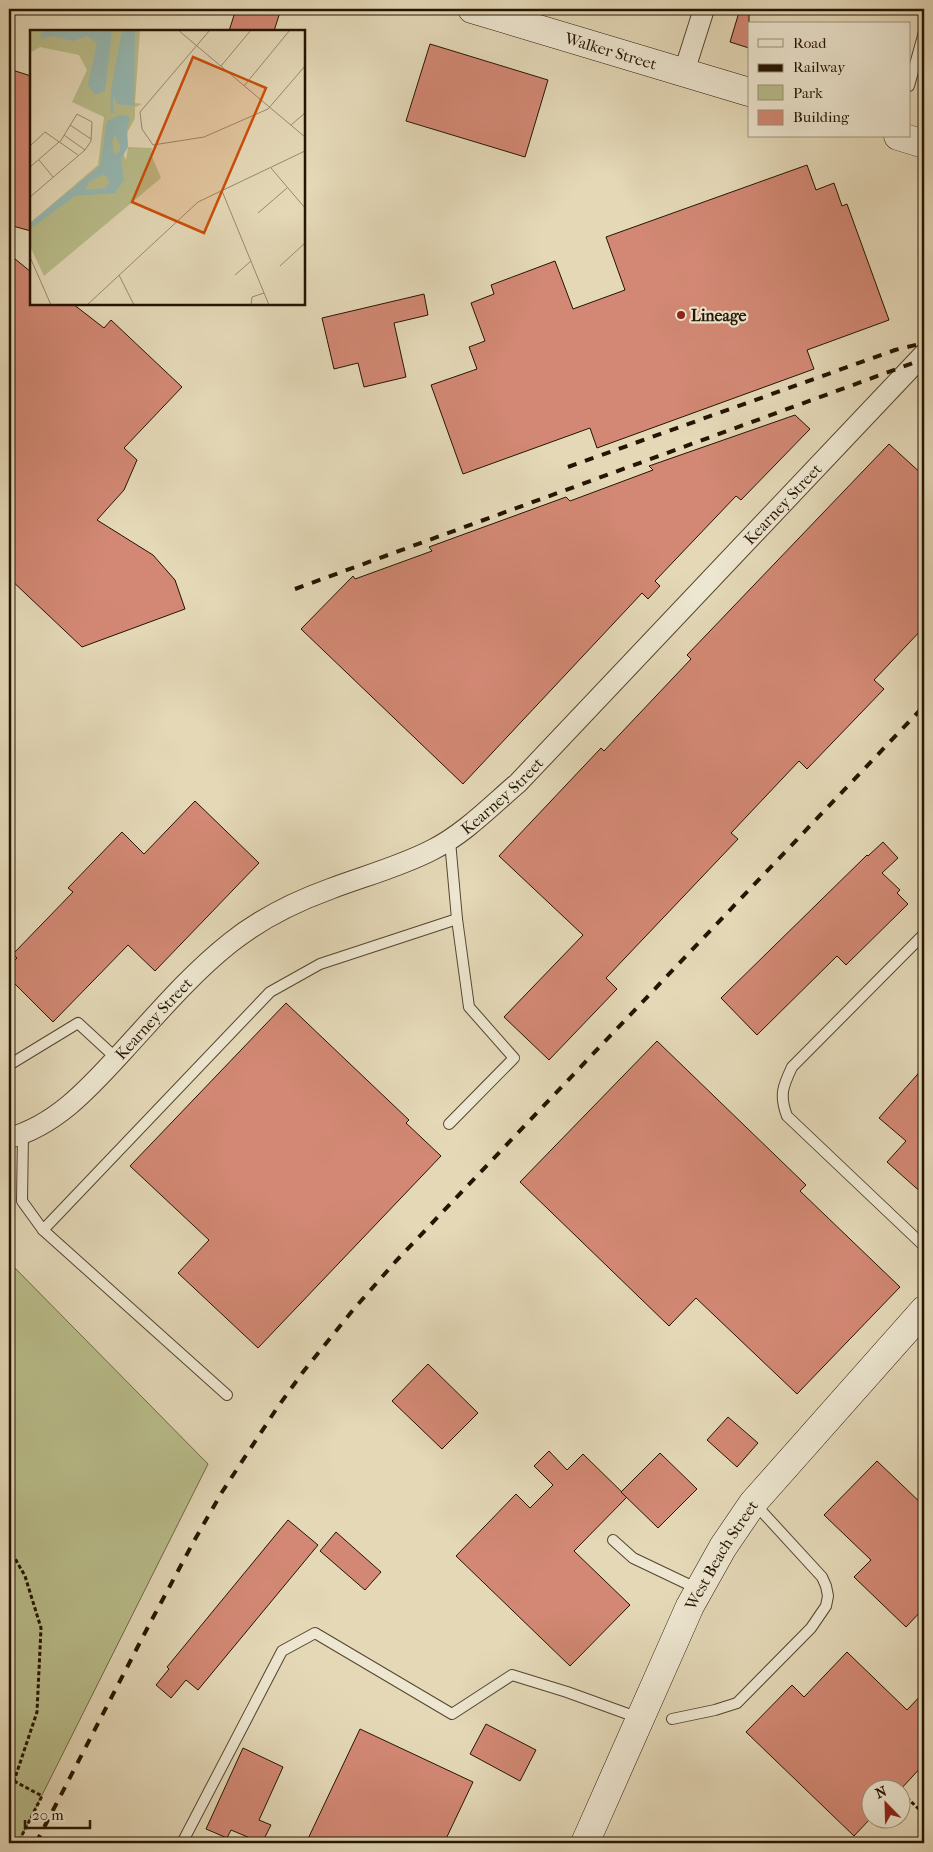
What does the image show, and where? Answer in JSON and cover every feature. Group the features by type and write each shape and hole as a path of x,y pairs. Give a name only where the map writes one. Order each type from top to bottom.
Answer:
{"main road":[{"name":"Walker Street","path":"484,10 748,92"},
{"path":"904,138 924,144"},
{"name":"West Beach Street","path":"585,1843 690,1606 723,1547 753,1503 923,1313"}],"street":[{"path":"684,72 704,9"},
{"name":"Kearney Street","path":"16,1136 59,1114 84,1092 204,966 254,925 282,909 309,897 411,860 450,841 518,783 924,354"}],"lane":[{"path":"910,82 924,32"},
{"path":"449,1124 514,1058 469,1008 457,919 450,841"},
{"path":"43,1230 270,992 320,964 457,919"},
{"path":"924,934 792,1067 783,1085 783,1104 787,1116 924,1246"},
{"path":"9,1065 78,1023 116,1058"},
{"path":"16,1136 22,1201 43,1230 227,1395"},
{"path":"672,1718 715,1710 737,1703 811,1628 826,1606 828,1596 822,1578 753,1503"},
{"path":"613,1540 633,1558 699,1590"},
{"path":"182,1843 282,1652 315,1633 452,1714 512,1675 640,1718"}],"path":[{"path":"9,1548 25,1576 41,1628 37,1712 14,1781 9,1790"},
{"path":"14,1781 42,1796 18,1843"},
{"path":"910,1801 924,1814"},
{"path":"870,1843 872,1837"}],"green space":[{"path":"9,1262 208,1464 18,1843 9,1843"}],"building":[{"path":"236,9 281,9 274,30 229,30"},
{"path":"740,9 749,9 748,48 730,42"},
{"path":"430,44 548,80 525,157 406,121"},
{"path":"9,69 30,76 30,231 9,225"},
{"name":"Lineage","path":"807,165 816,190 834,183 842,206 847,204 889,320 807,350 814,369 597,448 590,428 463,474 431,385 477,369 469,347 485,341 471,303 494,294 491,285 555,261 573,309 625,290 606,237"},
{"path":"9,254 30,271 30,305 74,305 104,328 111,320 182,387 124,448 137,460 124,490 97,520 153,555 175,580 185,609 82,647 9,578"},
{"path":"424,294 428,315 394,323 406,377 364,387 358,363 334,369 322,318"},
{"path":"795,415 810,429 741,500 736,496 655,581 660,586 648,599 642,593 463,784 301,629 353,576 355,579 432,551 429,547 566,497 570,501 653,470 649,466"},
{"path":"889,444 924,476 924,627 874,680 884,689 807,769 799,761 731,833 738,839 606,978 617,989 549,1060 504,1017 583,935 499,856 601,748 604,751 691,659 687,655"},
{"path":"195,801 259,863 155,971 128,945 53,1022 9,978 9,966 17,958 13,954 73,892 68,888 122,832 144,854"},
{"path":"883,842 898,858 882,873 900,890 897,893 908,904 846,965 837,956 757,1035 721,998 867,855"},
{"path":"286,1003 409,1120 406,1123 441,1156 258,1348 178,1273 209,1240 130,1166"},
{"path":"657,1041 806,1185 800,1191 900,1287 797,1394 696,1298 669,1326 520,1182"},
{"path":"924,1067 924,1195 887,1162 906,1141 879,1118"},
{"path":"428,1364 478,1413 442,1449 392,1401"},
{"path":"728,1417 758,1443 737,1467 707,1440"},
{"path":"549,1451 567,1470 583,1454 627,1497 574,1551 630,1605 570,1666 456,1556 516,1494 530,1508 553,1485 534,1466"},
{"path":"660,1453 697,1489 658,1528 621,1492"},
{"path":"877,1461 924,1506 924,1608 906,1627 854,1577 871,1560 824,1515"},
{"path":"288,1520 318,1545 198,1690 186,1680 171,1698 156,1685 169,1669 167,1667"},
{"path":"336,1532 381,1572 365,1590 320,1551"},
{"path":"847,1652 907,1710 924,1692 924,1764 909,1780 860,1780 860,1830 854,1836 746,1732 792,1685 804,1697"},
{"path":"486,1724 536,1750 520,1781 470,1754"},
{"path":"360,1729 473,1782 444,1843 306,1843"},
{"path":"243,1748 283,1767 259,1820 271,1825 262,1843 231,1830 227,1838 206,1829"}],"railway":[{"path":"568,467 895,350 924,343"},
{"path":"295,589 924,359"},
{"path":"36,1843 194,1541 222,1492 303,1372 396,1261 924,706"}],"place":[{"name":"Lineage","path":"681,315"}]}
